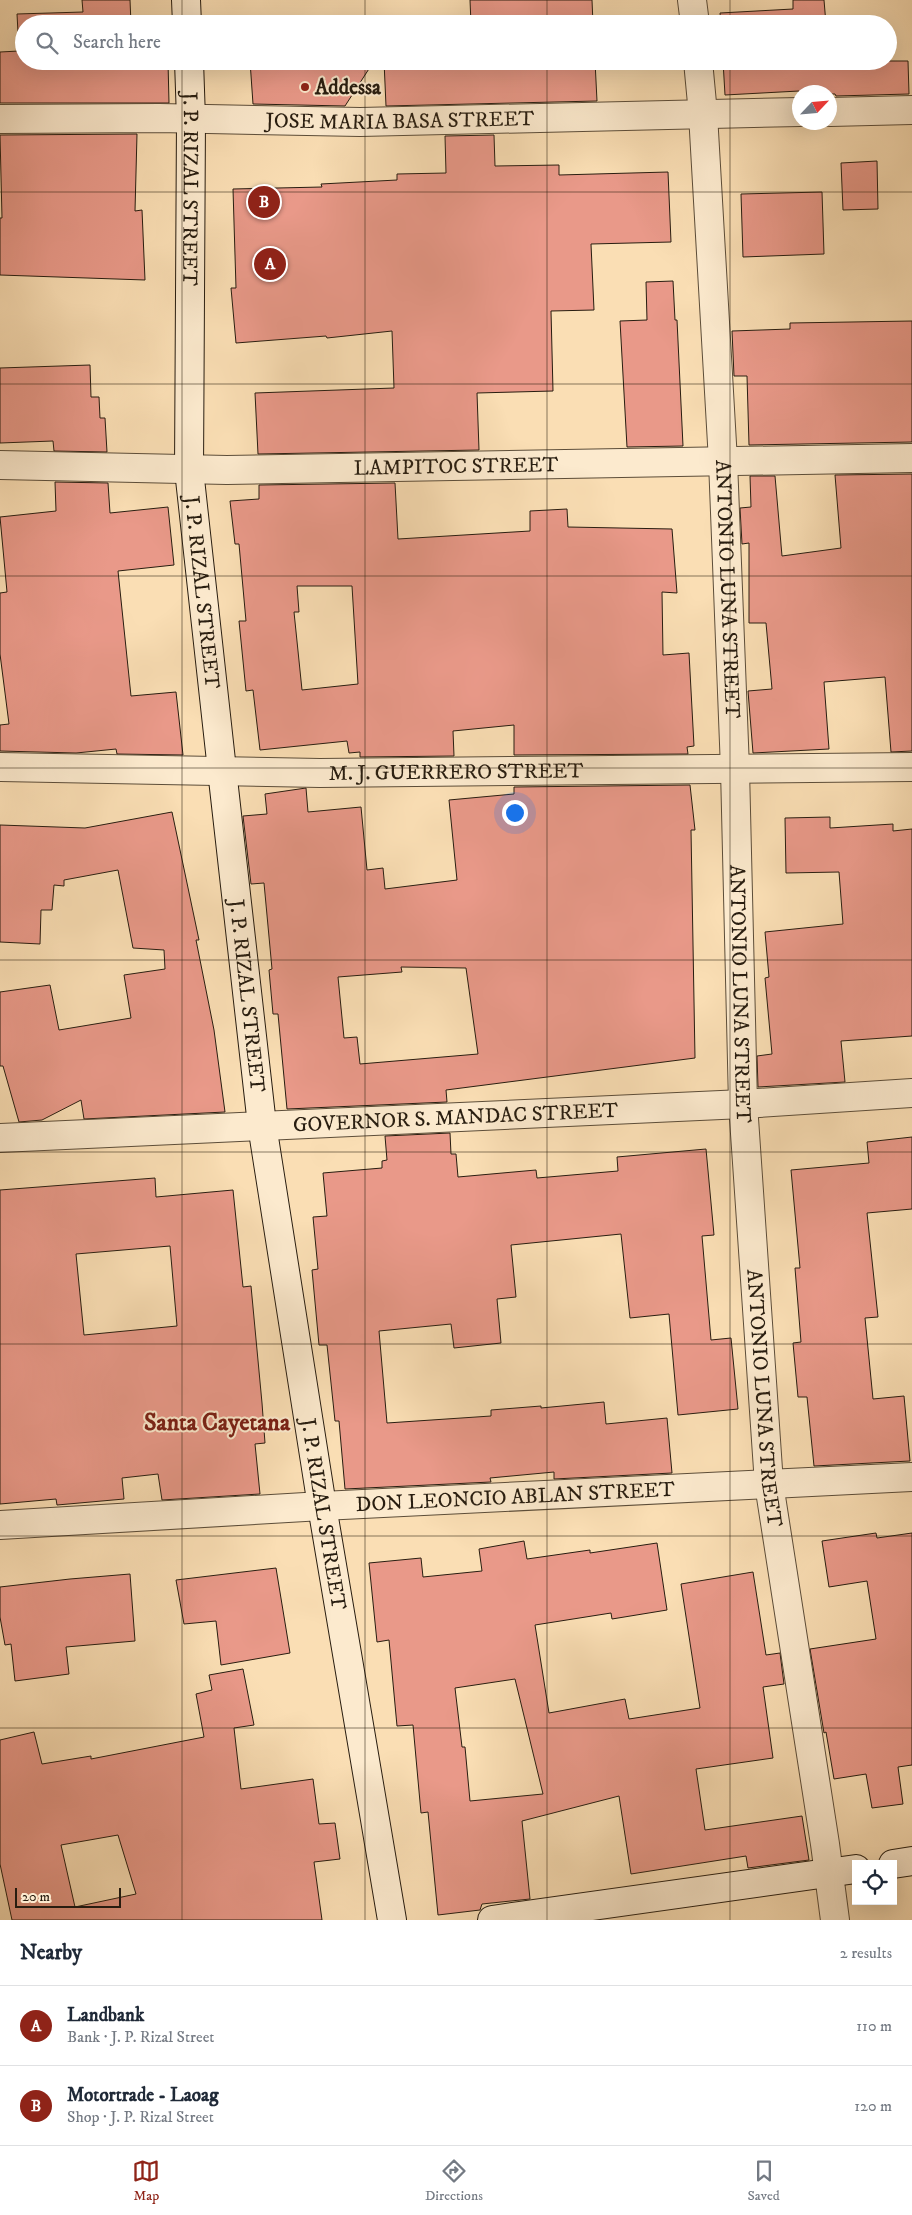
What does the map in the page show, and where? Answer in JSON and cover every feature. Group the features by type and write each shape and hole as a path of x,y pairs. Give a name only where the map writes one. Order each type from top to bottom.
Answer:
{"street":[{"path":"186,0 187,15"},
{"path":"692,0 694,15"},
{"name":"J. P. RIZAL STREET","path":"189,70 191,119 189,470 262,1125 322,1506 392,1920"},
{"name":"ANTONIO LUNA STREET","path":"699,70 723,461 743,1104 769,1484 843,1871 835,1920"},
{"path":"837,112 912,110"},
{"name":"JOSE MARIA BASA STREET","path":"0,120 191,119 360,122 792,112"},
{"name":"LAMPITOC STREET","path":"0,465 189,470 912,458"},
{"name":"M. J. GUERRERO STREET","path":"0,767 320,773 912,767"},
{"name":"GOVERNOR S. MANDAC STREET","path":"0,1138 743,1104 912,1093"},
{"name":"DON LEONCIO ABLAN STREET","path":"0,1524 912,1477"},
{"path":"897,1863 912,1861"},
{"path":"492,1920 843,1871"}],"building":[{"path":"82,0 130,0 131,15 17,14 83,12"},
{"path":"470,0 592,0 593,15 471,15"},
{"path":"793,0 824,0 825,15 720,15 720,13 793,9"},
{"path":"15,51 15,70 168,70 169,103 0,103 0,52"},
{"path":"897,61 908,61 909,94 837,96 837,85 792,85 792,91 725,95 724,70 897,70"},
{"name":"Addessa","path":"251,70 368,70 345,106 253,104"},
{"path":"384,70 595,70 597,101 386,106"},
{"path":"137,134 135,211 142,210 145,280 0,275 0,218 2,218 0,135"},
{"path":"494,135 495,166 559,165 559,175 668,172 671,242 591,244 594,310 551,311 553,391 477,393 479,450 258,454 255,393 394,388 392,331 327,338 326,336 236,343 231,288 236,288 233,189 322,187 321,184 397,180 397,174 446,173 445,136"},
{"path":"877,161 878,209 843,210 841,163"},
{"path":"822,192 824,254 743,257 741,194"},
{"path":"673,281 675,320 677,320 683,446 627,447 620,321 647,320 646,282"},
{"path":"912,321 912,442 749,445 747,376 734,376 732,331 790,329 790,323"},
{"path":"90,365 91,397 99,397 100,418 105,418 107,452 54,451 53,441 0,443 0,368"},
{"path":"912,474 912,751 891,752 885,677 824,682 829,749 753,753 748,691 772,689 766,623 749,623 749,543 742,544 740,508 751,507 750,476 775,476 782,556 841,548 835,475"},
{"path":"55,482 108,483 110,513 168,507 174,565 118,571 131,696 176,692 183,755 117,754 116,749 76,753 0,751 0,725 9,724 0,654 0,593 7,592 0,517 56,511"},
{"path":"395,483 398,539 530,531 530,511 567,509 568,527 672,529 677,593 662,592 663,655 689,653 694,746 687,747 688,754 514,755 514,725 453,731 454,756 360,757 360,752 349,753 347,741 260,750 253,690 246,691 239,621 246,621 239,544 235,544 230,501 259,499 259,485","holes":["297,586 352,586 358,684 302,690 294,612 299,612"]},
{"path":"690,785 695,830 691,830 695,1058 446,1090 447,1102 287,1109 278,1014 273,1014 269,970 272,969 264,883 251,884 243,816 267,814 265,794 306,788 308,812 361,807 367,870 383,868 385,889 457,880 449,800 514,794 514,787","holes":["401,967 466,968 478,1054 360,1064 357,1037 344,1038 338,977 402,972"]},
{"path":"172,812 199,940 196,940 214,1030 225,1112 84,1119 81,1100 42,1120 19,1122 3,1066 0,1066 0,992 50,985 59,1030 131,1018 124,975 165,969 164,950 133,948 118,870 64,880 64,886 54,885 52,910 41,910 40,944 0,942 0,825 85,828"},
{"path":"830,817 830,828 893,824 893,831 912,829 912,1036 841,1041 845,1082 758,1087 757,1056 772,1054 765,978 769,977 765,932 843,924 839,872 786,873 785,818"},
{"path":"450,1133 451,1154 456,1154 458,1177 536,1170 537,1178 618,1171 617,1157 706,1149 714,1235 702,1236 711,1340 731,1338 738,1409 678,1415 669,1314 630,1318 621,1234 511,1245 516,1297 497,1299 501,1343 454,1348 451,1324 379,1331 387,1423 491,1416 491,1410 541,1406 541,1408 604,1402 606,1424 667,1418 672,1473 554,1479 554,1472 490,1478 491,1482 345,1489 339,1421 335,1421 327,1345 319,1345 312,1270 318,1269 313,1217 327,1216 323,1173 382,1168 382,1161 387,1160 385,1136"},
{"path":"912,1137 912,1209 867,1213 878,1317 865,1318 873,1399 904,1396 910,1461 814,1466 807,1397 798,1397 793,1343 801,1342 795,1268 800,1268 791,1170 869,1163 867,1142"},
{"path":"155,1178 156,1197 233,1190 243,1287 251,1286 262,1403 265,1443 255,1444 260,1494 162,1500 158,1474 122,1478 124,1499 57,1505 56,1499 0,1504 0,1190","holes":["170,1246 177,1326 84,1335 76,1254"]},
{"path":"876,1533 877,1538 912,1533 912,1765 898,1767 903,1804 872,1808 866,1774 834,1779 810,1649 876,1639 867,1581 829,1587 822,1541"},
{"path":"524,1541 527,1559 590,1550 590,1553 657,1543 667,1610 612,1619 611,1613 535,1625 549,1713 625,1699 629,1719 700,1708 681,1584 753,1572 766,1655 780,1653 784,1684 763,1687 773,1758 696,1769 705,1830 802,1816 809,1860 748,1868 746,1856 631,1874 619,1796 522,1821 530,1899 482,1904 480,1910 438,1915 428,1812 421,1813 413,1725 397,1726 389,1640 377,1642 369,1563 421,1558 423,1577 482,1571 479,1549","holes":["515,1679 543,1794 470,1801 465,1747 462,1747 455,1688"]},
{"path":"276,1568 290,1653 221,1665 216,1621 184,1624 176,1580"},
{"path":"130,1574 135,1641 66,1647 69,1674 15,1681 11,1644 5,1645 0,1617 0,1587"},
{"path":"243,1669 254,1725 234,1728 241,1789 313,1779 319,1824 335,1823 340,1859 314,1862 322,1920 12,1920 0,1864 0,1740 34,1732 42,1764 91,1756 91,1759 204,1737 196,1694 212,1690 209,1675","holes":["118,1835 136,1894 75,1907 61,1845"]}],"place":[{"name":"Addessa","path":"305,87"},
{"name":"Motortrade - Laoag","path":"264,202"},
{"name":"Landbank","path":"270,264"}],"district":[{"name":"Santa Cayetana","path":"217,1422"}]}
